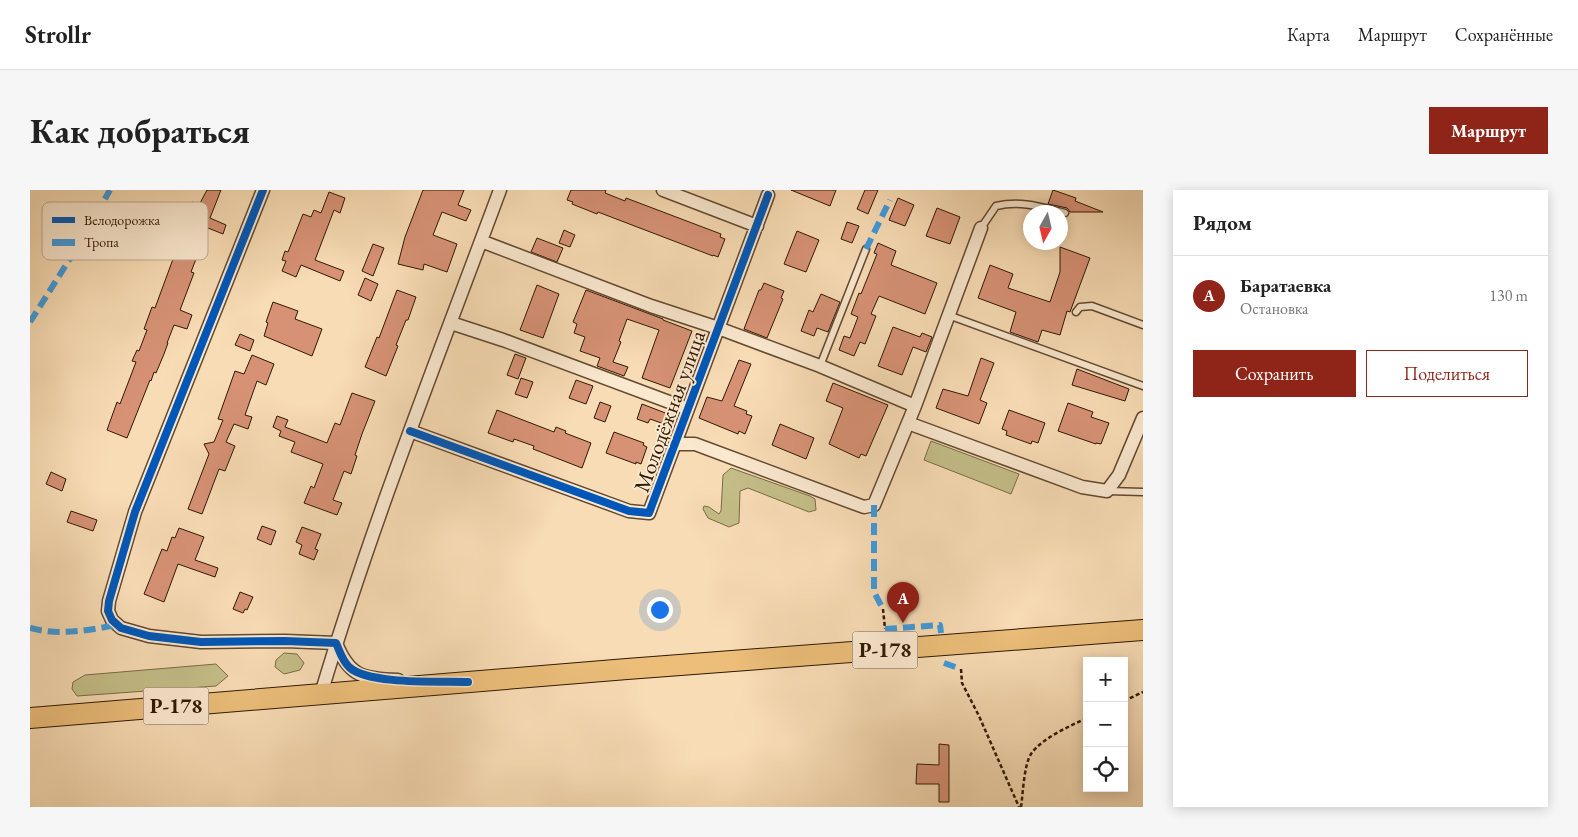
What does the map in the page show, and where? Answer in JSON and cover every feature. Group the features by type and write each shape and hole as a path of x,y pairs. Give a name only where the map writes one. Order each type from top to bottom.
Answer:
{"highway":[{"name":"Р-178","path":"30,718 1143,630"}],"street":[{"path":"263,190 135,512 109,600 108,611 112,620 121,628 149,636 201,642 284,641 336,643"},
{"path":"321,694 336,643 410,431 500,190"},
{"path":"663,190 756,226"},
{"name":"Молодёжная улица","path":"410,431 629,511 649,513 756,226 766,193"},
{"name":"Молодёжная улица","path":"675,444 695,444 864,507 874,505 915,406 981,228"},
{"name":"Молодёжная улица","path":"481,240 651,306 718,328 820,366 915,406"},
{"name":"Молодёжная улица","path":"451,323 503,340 688,409"},
{"path":"908,423 1082,487 1107,491 1119,475 1143,418"},
{"path":"336,643 342,659 350,668 361,675 378,679 468,682"}],"lane":[{"path":"981,228 996,206 1011,202 1034,205"},
{"path":"820,366 866,250"},
{"path":"1076,312 1080,306 1092,306 1143,325"},
{"path":"948,315 1143,386"},
{"path":"1107,491 1143,492"}],"path":[{"path":"883,608 885,629"},
{"path":"961,669 962,683 1020,807"},
{"path":"1128,699 1143,692"},
{"path":"1020,807 1031,754 1047,740 1083,720"}],"shaded area":[{"path":"931,441 1019,474 1011,494 924,460"},
{"path":"731,468 810,496 815,499 816,510 809,512 748,488 740,491 739,523 729,527 708,518 703,509 704,506 719,514 721,511 723,475"},
{"path":"284,653 297,654 304,663 300,670 284,674 275,667 276,660"},
{"path":"216,664 228,676 216,686 77,696 72,689 73,682 85,675"}],"building":[{"path":"207,190 221,190 210,218 226,225 223,234 208,228 208,202 201,202"},
{"path":"423,190 464,190 458,205 471,210 466,221 442,212 433,235 457,244 447,272 424,264 423,270 398,264 405,237"},
{"path":"571,190 606,190 605,193 625,201 626,198 721,234 720,237 725,239 718,257 713,256 572,204 573,202 567,200"},
{"path":"791,190 836,190 830,206"},
{"path":"865,190 878,190 868,214 857,209"},
{"path":"1053,190 1076,198 1075,201 1103,212 1070,212 1068,205 1048,204"},
{"path":"329,192 345,198 340,213 334,210 315,260 344,271 340,281 301,265 296,277 282,271 286,261 282,260 285,251 288,252 303,214 311,217 314,210 321,213"},
{"path":"898,198 914,205 905,226 889,220"},
{"path":"937,208 960,217 950,244 926,236"},
{"path":"847,222 859,226 852,243 841,239"},
{"path":"564,230 575,235 570,247 559,243"},
{"path":"797,231 819,240 806,272 784,264"},
{"path":"537,238 563,248 557,262 531,252"},
{"path":"878,243 896,251 891,265 937,283 925,314 879,296 871,314 876,316 865,344 860,342 854,356 839,350 844,336 850,338 858,317 851,314 877,254 874,253"},
{"path":"373,244 384,248 373,276 362,271"},
{"path":"1060,250 1068,250 1090,258 1070,312 1067,311 1060,335 1042,330 1038,342 1010,332 1016,312 978,298 990,265 1013,274 1008,288 1050,302 1060,272"},
{"path":"173,260 196,260 191,272 194,273 180,310 192,315 187,329 174,325 164,354 156,373 154,372 150,380 127,438 107,430 117,402 120,404 136,362 132,361 137,350 139,351 147,330 144,329 152,307 155,308"},
{"path":"365,278 378,284 371,301 358,295"},
{"path":"764,283 784,291 781,298 783,299 767,338 744,329 759,290 761,290"},
{"path":"537,285 559,294 543,338 520,330"},
{"path":"397,290 416,297 396,345 398,346 386,376 365,367 377,337 379,338"},
{"path":"586,290 692,331 670,388 642,378 659,330 627,319 613,362 628,367 624,376 597,366 600,358 580,351 585,337 574,333 577,324 573,322"},
{"path":"821,294 840,302 828,332 817,328 814,336 801,331 809,310 813,312"},
{"path":"273,302 298,311 295,319 322,329 312,356 264,336 268,323 266,322"},
{"path":"893,327 920,337 922,333 932,337 926,352 913,347 902,375 878,366"},
{"path":"240,334 254,340 250,351 235,345"},
{"path":"515,354 526,358 518,379 507,375"},
{"path":"252,355 274,364 266,385 257,381 245,415 252,417 248,429 234,424 226,442 235,446 225,471 219,469 202,514 188,509 209,454 204,444 214,442 223,420 218,419 235,371 244,374"},
{"path":"981,358 994,363 980,400 987,403 979,424 936,408 943,389 968,396"},
{"path":"739,360 751,364 734,406 747,411 746,414 752,416 745,434 739,431 738,434 699,418 707,397 722,401"},
{"path":"1077,369 1129,389 1125,401 1072,385"},
{"path":"521,378 533,382 527,398 515,394"},
{"path":"576,380 593,386 586,404 569,398"},
{"path":"833,383 888,405 866,456 861,454 859,458 829,444 843,408 826,401"},
{"path":"352,393 375,401 355,455 357,456 351,474 344,471 333,500 342,503 337,515 304,503 311,486 314,488 323,464 291,452 295,442 279,436 281,431 273,427 277,416 288,420 285,427 327,443 335,423 340,425"},
{"path":"600,402 611,406 605,422 594,418"},
{"path":"1068,403 1093,412 1091,417 1109,423 1101,444 1058,431"},
{"path":"642,404 668,414 664,424 650,419 648,423 637,419"},
{"path":"497,410 554,432 556,427 566,431 565,433 591,443 582,468 533,449 534,446 514,439 513,442 488,433"},
{"path":"1009,410 1045,423 1038,443 1032,441 1031,444 1006,435 1007,431 1002,429"},
{"path":"780,424 814,438 806,459 772,445"},
{"path":"614,432 644,443 643,445 647,447 641,464 606,453"},
{"path":"51,472 66,479 62,491 46,484"},
{"path":"71,511 97,520 93,531 67,522"},
{"path":"262,526 276,531 271,545 257,539"},
{"path":"302,527 321,534 315,549 318,550 314,560 299,554 302,545 296,542"},
{"path":"179,528 204,537 195,560 218,568 215,577 178,564 164,602 144,594 162,549 167,551 172,537 175,538"},
{"path":"240,592 253,597 247,610 245,609 243,613 233,609"},
{"path":"939,744 949,745 949,802 939,802 939,784 916,784 917,764 939,765"}],"marked path":[{"path":"103,202 110,190"},
{"path":"866,249 890,200"},
{"path":"30,322 69,260"},
{"path":"874,505 874,592 883,609"},
{"path":"30,628 63,632 117,625"},
{"path":"885,629 940,625 941,633"},
{"path":"944,663 961,669"}],"cycle path":[{"path":"263,190 135,512 109,601 108,611 112,620 121,628 149,636 201,642 285,641 336,643 343,659 349,667 358,673 372,677 406,681 468,682"},
{"path":"410,431 629,511 649,513 768,195"}],"place":[{"name":"Баратаевка","path":"903,623"}]}
